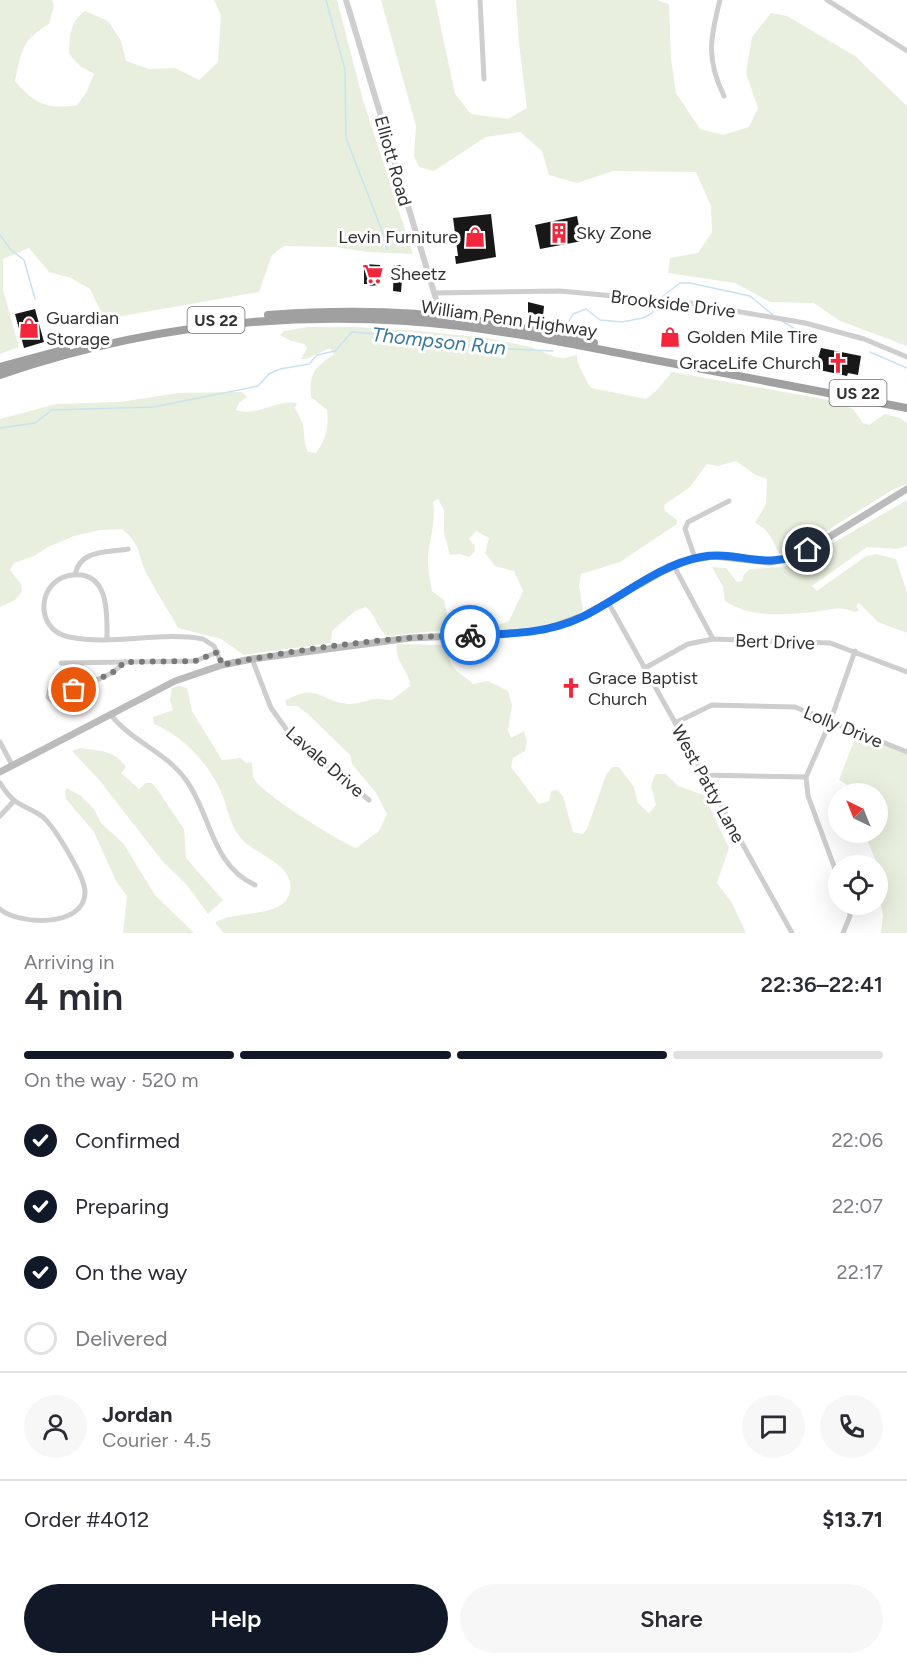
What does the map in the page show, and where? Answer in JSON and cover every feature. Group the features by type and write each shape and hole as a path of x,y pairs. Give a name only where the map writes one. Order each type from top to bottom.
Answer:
{"highway":[{"name":"William Penn Highway","path":"0,367 128,334 227,318 330,312 514,326 907,402"},
{"name":"William Penn Highway","path":"0,375 36,363 121,342 227,324 310,319 436,320 907,408"}],"main road":[{"path":"0,772 175,681 222,665 252,658 410,638 532,632 572,621 674,566 695,558 725,556 760,562 790,558 817,546 907,489"}],"street":[{"name":"Elliott Road","path":"346,0 434,293 436,320"},
{"path":"480,0 484,79"},
{"path":"720,0 711,45 713,75 724,96"},
{"path":"827,0 907,51"},
{"name":"Brookside Drive","path":"434,293 560,291 688,303 851,335 907,357"},
{"path":"695,558 685,529 688,522 729,501"},
{"path":"75,575 78,563 86,556 128,549"},
{"path":"674,566 713,639"},
{"path":"107,639 107,607 104,595 93,580 75,575 59,580 48,590 43,605 45,620 53,630 68,637 107,639 195,638 209,642 218,652 222,665"},
{"name":"West Patty Lane","path":"608,602 702,775 792,933"},
{"name":"Bert Drive","path":"645,668 688,644 713,639 830,644 855,651 907,672"},
{"path":"830,855 808,796 806,777 830,722 855,651"},
{"path":"62,663 195,661 218,652"},
{"name":"Lavale Drive","path":"252,658 266,698 289,734 301,747 369,800"},
{"path":"83,663 50,689 48,697 56,704 74,690 112,673 125,662"},
{"name":"Lolly Drive","path":"675,723 712,705 795,707 907,752"},
{"path":"110,714 125,732 167,760 181,773 192,788 221,854 242,878 255,885"},
{"path":"0,742 12,765"},
{"path":"702,775 806,777"},
{"path":"0,783 14,801 33,810 49,824 83,882 86,894 80,909 62,919 19,918 9,916 0,909"},
{"path":"0,816 14,801"},
{"path":"843,933 850,915"}],"green space":[{"path":"0,0 52,0 54,6 49,24 33,36 24,47 15,81 35,100 49,105 66,106 77,105 86,93 94,74 80,66 69,54 71,30 76,20 85,11 108,21 121,41 126,61 149,69 175,68 199,80 218,62 221,15 214,0 337,0 363,100 413,254 368,252 334,247 284,246 272,255 259,292 111,318 102,314 90,289 71,278 49,272 29,248 3,259 3,290 19,347 0,354"},
{"path":"381,0 435,0 455,94 471,114 508,119 527,108 516,0 657,0 669,4 671,59 676,93 700,129 723,135 749,127 758,108 746,73 752,37 771,13 787,16 855,56 907,106 907,346 840,321 814,303 770,302 735,283 668,273 670,258 698,253 712,232 711,206 696,172 613,171 577,183 549,175 542,151 520,132 486,137 434,171 419,167 414,156 416,126"},
{"path":"308,327 355,327 488,338 531,347 555,357 564,358 577,355 580,367 591,388 646,399 672,372 834,401 853,409 863,423 869,425 885,414 900,418 907,423 907,484 892,490 793,552 779,554 767,532 755,523 766,504 767,479 756,475 736,461 718,466 707,464 690,487 664,505 665,511 677,520 677,524 620,562 581,574 579,585 583,610 566,621 540,627 490,631 493,627 509,621 523,591 514,571 495,566 485,553 489,538 476,531 469,539 475,546 475,551 469,557 460,554 450,555 444,533 444,510 438,499 433,502 434,519 428,565 432,591 444,600 447,630 387,636 366,607 355,611 332,631 331,643 244,655 221,639 178,628 152,584 134,541 122,529 100,530 74,536 34,556 14,563 10,570 21,584 22,592 15,600 0,607 0,419 56,404 120,402 178,393 242,392 247,397 239,403 236,410 244,412 281,403 297,403 295,408 303,424 308,452 316,453 326,433 328,416 327,410 311,397 312,376 322,363 334,354 330,348 301,359 307,348 304,344 280,335 284,331"},
{"path":"907,500 907,546 896,549 867,547 812,586 817,591 866,556 876,554 896,559 907,592 907,633 878,622 859,603 856,606 859,610 855,612 840,608 814,612 768,614 745,610 725,601 723,587 712,567 726,568 737,582 742,581 744,574 750,569 783,567 802,561"},
{"path":"458,642 480,643 490,647 487,651 453,648 449,656 450,661 455,669 473,684 488,681 508,691 512,705 508,730 511,738 524,731 527,741 525,751 513,758 511,767 539,804 549,801 551,791 557,790 563,796 573,832 583,834 587,829 606,775 612,767 619,767 634,787 638,803 649,813 656,805 651,786 655,774 666,774 678,786 704,795 729,848 717,883 732,903 746,933 224,933 215,923 234,916 257,913 279,906 286,900 290,891 290,881 280,866 240,837 228,814 219,787 196,754 176,737 154,724 153,717 173,710 170,700 172,688 179,686 187,688 192,711 222,760 241,758 246,763 251,762 253,776 261,787 318,827 356,848 379,831 387,814 376,793 352,764 350,755 309,715 297,706 286,706 286,700 297,695 313,693 339,703 349,704 375,699 392,700 410,686 408,676 398,656 397,644 441,645"},
{"path":"857,733 907,752 907,933 881,933 883,915 888,915 888,855 873,855 868,843 888,843 888,783 844,783 839,780"},
{"path":"80,748 112,754 126,767 121,773 139,789 146,783 152,783 157,789 184,829 186,858 223,900 208,914 186,884 163,862 100,781 72,751"},
{"path":"67,788 81,796 94,809 101,823 123,843 155,895 194,933 123,933 127,896 116,881 94,832 66,799"}],"building":[{"name":"Levin Furniture","path":"491,214 496,257 456,264 455,256 458,256 453,218"},
{"name":"Sky Zone","path":"577,216 582,241 540,249 535,225"},
{"name":"Sheetz","path":"364,264 380,265 381,282 378,282 378,285 364,284"},
{"name":"Sheetz","path":"394,265 402,265 403,268 401,292 393,291"},
{"path":"528,302 544,306 543,316 528,313"},
{"name":"Guardian Storage","path":"35,309 44,342 24,348 15,314"},
{"name":"GraceLife Church","path":"821,348 861,356 858,375 848,373 847,376 815,369"}],"waterway":[{"path":"326,0 345,70 346,138 386,241 387,250"},
{"path":"0,235 11,250 24,260 35,299"},
{"name":"Thompson Run","path":"662,297 680,283 690,283 750,296 773,315"},
{"name":"Thompson Run","path":"565,328 573,314 586,309 600,320 622,322 643,318 652,313 660,301"},
{"name":"Thompson Run","path":"782,321 810,338 818,340"},
{"name":"Thompson Run","path":"0,428 35,423 52,410 154,407 258,386 269,374 280,369 309,364 317,355 335,351 352,332 438,339 488,348 553,351"},
{"name":"Thompson Run","path":"870,352 907,368"}],"way so far":[{"path":"74,690 112,673 125,662 195,661 218,652 222,665 252,658 390,640 470,635"}],"place":[{"name":"Sky Zone","path":"559,233"},
{"name":"Levin Furniture","path":"475,237"},
{"name":"Sheetz","path":"373,274"},
{"name":"Guardian Storage","path":"29,328"},
{"name":"Golden Mile Tire","path":"670,337"},
{"name":"GraceLife Church","path":"838,363"},
{"name":"Grace Baptist Church","path":"571,688"}],"route":[{"path":"470,635 532,632 565,624 674,566 695,558 725,556 770,562 800,555 808,550"}]}
